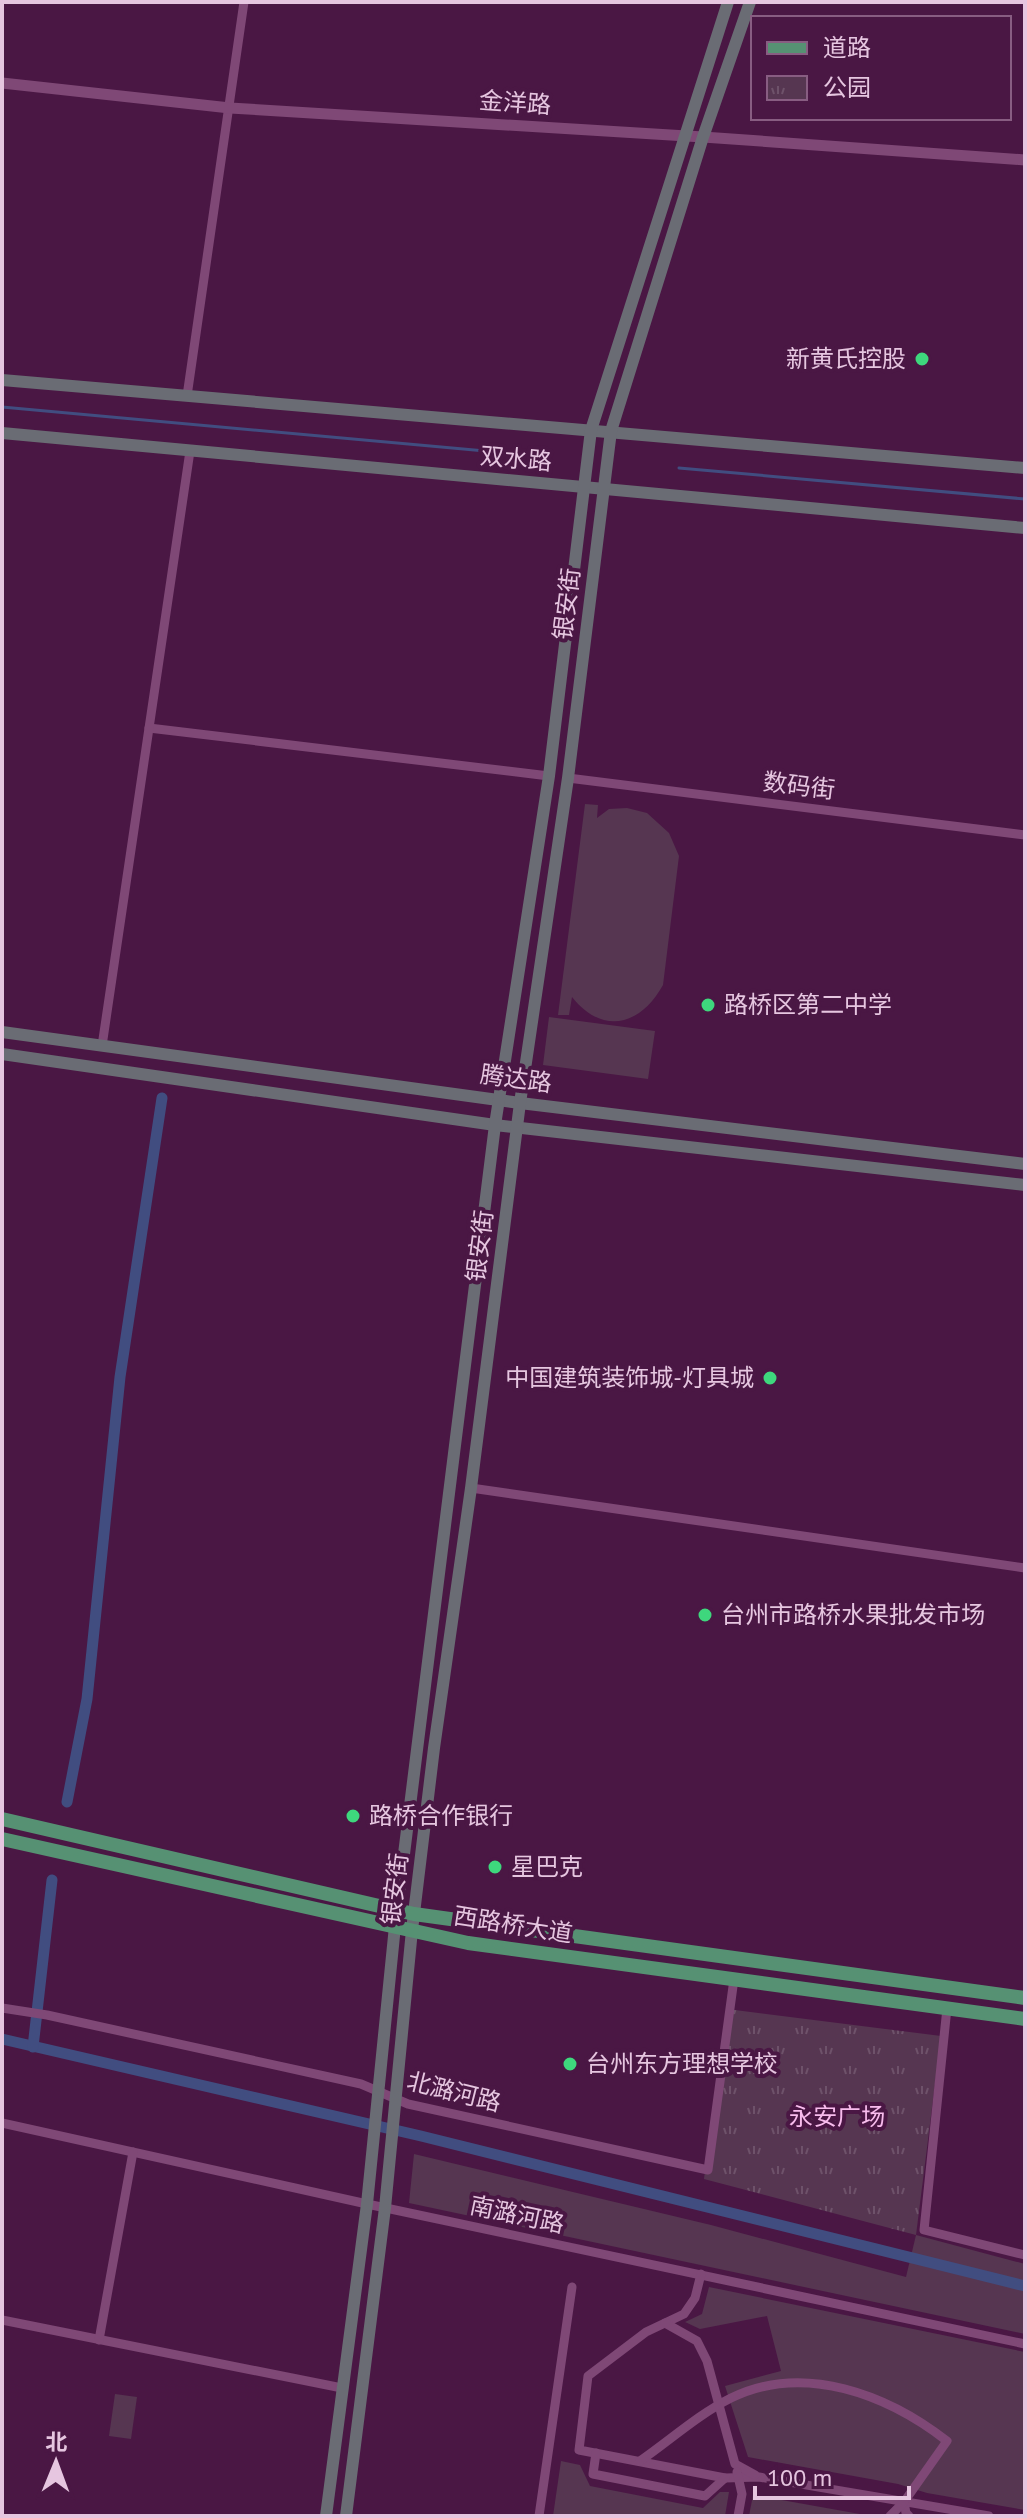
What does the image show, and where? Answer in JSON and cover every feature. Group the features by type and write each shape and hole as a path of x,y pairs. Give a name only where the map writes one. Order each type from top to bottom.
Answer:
{"main road":[{"name":"银安街","path":"326,2516 367,2204 397,1909 495,1125 549,776 591,430 728,2"},
{"name":"银安街","path":"346,2516 385,2208 412,1930 434,1748 520,1103 568,778 611,431 703,137 750,2"},
{"name":"双水路","path":"2,380 1025,468"},
{"name":"双水路","path":"2,433 1025,528"},
{"name":"腾达路","path":"2,1032 520,1103 1025,1164"},
{"name":"腾达路","path":"2,1054 495,1125 1025,1185"},
{"name":"西路桥大道","path":"2,1819 414,1914 1025,1998"},
{"name":"西路桥大道","path":"2,1839 468,1943 1025,2019"}],"street":[{"path":"187,396 244,2"},
{"name":"金洋路","path":"2,83 230,108 1025,160"},
{"path":"102,1046 190,451"},
{"path":"149,728 549,776"},
{"name":"数码街","path":"568,778 1025,835"},
{"path":"471,1488 1025,1568"},
{"name":"北潞河路","path":"2,2008 47,2015 361,2084 378,2097 395,2103 708,2170 734,1979"},
{"path":"947,2008 924,2230 1025,2255"},
{"name":"南潞河路","path":"2,2123 1025,2344"},
{"path":"99,2340 133,2152"},
{"path":"701,2274 695,2298 684,2314 646,2332 588,2376 579,2450 725,2478 759,2477 989,2516"},
{"path":"539,2516 572,2287"},
{"path":"2,2320 342,2388"},
{"path":"665,2323 697,2341 707,2361 742,2494 738,2516"},
{"path":"640,2461 731,2398 768,2387 814,2383 852,2390 888,2402 947,2441 904,2502 890,2516"},
{"path":"596,2453 593,2474 705,2496 725,2478"},
{"path":"735,2464 759,2477"},
{"path":"904,2502 909,2516"}],"green space":[{"path":"585,804 598,805 597,818 609,809 627,808 647,813 669,833 679,856 663,985 644,1009 621,1021 596,1017 572,997 569,1015 558,1015"},
{"path":"549,1017 655,1031 648,1079 543,1065"},
{"name":"永安广场","path":"727,2009 941,2036 916,2235 704,2179"},
{"path":"414,2154 711,2225 906,2277 916,2235 1025,2264 1025,2334 409,2203"},
{"path":"709,2287 1025,2352 1025,2510 748,2457 725,2386 781,2371 767,2316 700,2329 685,2322 702,2314"},
{"path":"115,2394 137,2397 131,2439 109,2436"},
{"path":"561,2461 580,2465 590,2486 703,2508 720,2492 729,2492 725,2516 553,2516"},
{"path":"753,2495 871,2516 749,2516"}],"waterway":[{"path":"2,407 540,456"},
{"path":"679,468 1025,499"},
{"path":"67,1802 87,1699 120,1377 162,1098"},
{"path":"33,2047 52,1880"},
{"path":"2,2039 421,2136 1025,2286"}],"place":[{"name":"新黄氏控股","path":"922,359"},
{"name":"路桥区第二中学","path":"708,1005"},
{"name":"中国建筑装饰城-灯具城","path":"770,1378"},
{"name":"台州市路桥水果批发市场","path":"705,1615"},
{"name":"路桥合作银行","path":"353,1816"},
{"name":"星巴克","path":"495,1867"},
{"name":"台州东方理想学校","path":"570,2064"}]}
